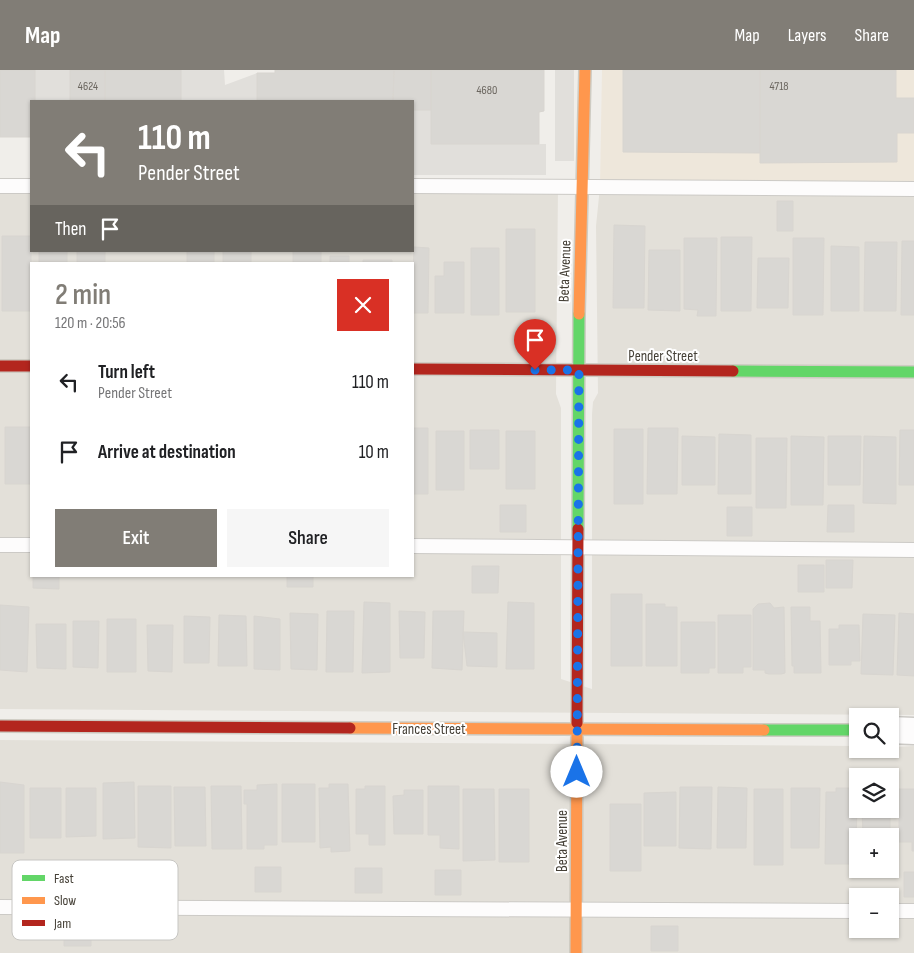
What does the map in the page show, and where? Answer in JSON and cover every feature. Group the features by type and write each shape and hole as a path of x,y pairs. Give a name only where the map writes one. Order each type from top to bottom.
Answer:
{"street":[{"name":"Beta Avenue","path":"576,953 579,370 585,70"},
{"path":"0,366 30,366"},
{"name":"Pender Street","path":"414,369 914,372"},
{"name":"Frances Street","path":"0,726 849,730"},
{"path":"899,730 914,731"}],"lane":[{"path":"0,186 30,186"},
{"path":"414,186 914,189"},
{"path":"0,545 30,545"},
{"path":"414,546 914,550"},
{"path":"178,908 849,911"},
{"path":"899,911 914,911"}],"shaded area":[{"path":"35,70 70,70 70,100 35,100"},
{"path":"181,70 224,70 225,85 257,73 257,100 181,100"},
{"path":"555,70 574,70 574,161 555,161"},
{"path":"602,70 914,70 914,189 600,187"},
{"path":"414,110 431,110 431,144 546,144 546,175 414,175"},
{"path":"0,185 30,185 30,252 414,252 414,186 558,187 556,394 561,408 561,679 592,689 592,414 593,402 598,393 596,226 600,187 914,189 914,715 899,715 899,708 849,708 849,715 0,709"},
{"path":"0,740 849,746 849,758 899,758 899,747 914,746 914,953 0,953"}],"building":[{"path":"0,70 35,70 35,100 30,100 30,137 0,137"},
{"path":"70,70 105,70 105,100 70,100"},
{"path":"105,70 181,70 181,100 105,100"},
{"path":"275,70 394,70 393,100 257,100 257,73 275,73"},
{"path":"394,70 431,70 431,110 414,110 414,100 393,100"},
{"path":"431,70 544,70 544,111 539,112 539,144 431,144"},
{"path":"623,70 760,70 760,153 623,152"},
{"path":"760,70 896,70 896,98 914,98 914,133 897,133 897,162 760,163"},
{"path":"777,201 793,201 793,231 777,231"},
{"path":"614,225 645,226 644,308 613,308"},
{"path":"506,229 535,229 535,312 506,312"},
{"path":"2,236 30,236 30,311 2,311"},
{"path":"721,237 752,237 751,311 721,311"},
{"path":"684,238 717,238 716,316 697,316 698,310 684,309"},
{"path":"793,238 824,238 823,315 793,315"},
{"path":"902,241 914,241 914,315 901,315"},
{"path":"865,242 897,242 896,311 864,311"},
{"path":"831,246 859,247 859,311 831,311"},
{"path":"414,247 429,248 428,313 414,313"},
{"path":"471,248 499,248 499,315 471,315"},
{"path":"649,250 680,250 680,311 648,310"},
{"path":"39,252 67,252 67,262 39,262"},
{"path":"77,252 105,252 105,262 77,262"},
{"path":"187,252 214,252 214,262 187,262"},
{"path":"223,252 251,252 251,262 223,262"},
{"path":"293,252 321,252 321,262 293,262"},
{"path":"330,256 349,256 349,262 330,262"},
{"path":"758,258 789,258 788,308 757,308"},
{"path":"363,260 392,260 392,262 363,262"},
{"path":"444,262 464,262 464,313 435,313 435,276 444,276"},
{"path":"5,427 30,427 30,484 5,484"},
{"path":"414,428 428,428 428,494 414,494"},
{"path":"648,428 678,428 677,494 647,494"},
{"path":"614,429 643,429 643,504 614,504"},
{"path":"470,430 499,430 499,469 470,469"},
{"path":"900,430 914,430 914,485 899,485"},
{"path":"436,431 464,431 464,490 436,490"},
{"path":"506,431 535,431 535,489 506,489"},
{"path":"719,434 751,435 751,494 718,494"},
{"path":"682,436 715,437 715,485 682,485"},
{"path":"791,436 824,437 823,505 791,505"},
{"path":"828,436 861,436 860,485 828,485"},
{"path":"864,436 896,437 896,504 863,503"},
{"path":"756,438 787,438 786,508 756,508"},
{"path":"500,505 526,505 526,532 500,532"},
{"path":"828,505 854,505 854,532 827,532"},
{"path":"727,507 752,507 752,536 727,536"},
{"path":"826,560 853,560 852,588 826,588"},
{"path":"798,565 824,565 824,592 798,592"},
{"path":"472,566 499,566 498,593 472,593"},
{"path":"33,577 59,577 59,589 33,588"},
{"path":"287,577 313,577 313,587 287,587"},
{"path":"611,594 642,594 642,666 611,666"},
{"path":"364,602 390,603 390,672 362,673"},
{"path":"508,602 534,603 534,669 506,669"},
{"path":"770,603 774,608 784,607 785,673 781,674 765,673 765,670 753,670 753,609 758,604"},
{"path":"646,604 665,604 665,607 677,607 677,666 646,666"},
{"path":"0,605 29,607 27,672 0,670"},
{"path":"791,607 810,607 810,621 820,621 821,673 794,673 794,666 792,666"},
{"path":"327,611 354,611 353,672 326,672"},
{"path":"399,611 425,612 424,658 400,658"},
{"path":"433,611 464,611 462,670 432,668"},
{"path":"290,613 318,614 317,670 291,669"},
{"path":"899,613 914,614 914,676 897,675"},
{"path":"863,614 895,615 893,675 861,674"},
{"path":"219,615 246,616 247,666 218,666"},
{"path":"718,615 751,615 751,667 743,667 743,673 718,673"},
{"path":"184,616 210,617 209,663 184,663"},
{"path":"254,616 280,619 280,670 254,669"},
{"path":"107,619 136,619 136,672 107,672"},
{"path":"73,621 99,621 98,668 73,667"},
{"path":"681,622 715,622 715,668 709,668 709,673 681,673"},
{"path":"36,624 66,624 66,669 37,668"},
{"path":"147,625 173,625 172,672 148,671"},
{"path":"839,625 859,625 860,661 851,661 851,665 829,665 829,629 839,629"},
{"path":"463,632 497,633 497,667 467,666"},
{"path":"0,782 24,785 24,853 0,853"},
{"path":"134,782 135,838 103,839 103,783"},
{"path":"277,784 277,845 264,845 264,849 247,849 247,804 244,804 244,790 257,790 257,785"},
{"path":"282,784 315,784 315,842 282,842"},
{"path":"329,784 348,784 350,851 331,852 331,847 320,848 319,788 329,788"},
{"path":"138,786 171,786 171,848 138,847"},
{"path":"211,786 241,786 242,849 212,849"},
{"path":"365,786 385,786 385,845 369,845 369,834 356,834 356,789 365,789"},
{"path":"428,786 459,786 459,849 440,848 440,835 428,835"},
{"path":"174,787 205,787 206,846 175,846"},
{"path":"680,787 712,787 711,849 679,848"},
{"path":"718,787 747,788 746,848 717,848"},
{"path":"30,788 61,788 61,838 30,838"},
{"path":"66,788 96,788 96,836 66,837"},
{"path":"791,788 820,788 819,848 791,848"},
{"path":"836,788 849,788 849,818 857,818 856,828 849,828 849,864 825,864 826,792 836,792"},
{"path":"463,789 494,789 495,860 463,861"},
{"path":"499,789 529,789 529,862 499,862"},
{"path":"754,789 783,789 783,865 754,865"},
{"path":"899,789 914,789 914,851 912,851 912,842 899,842"},
{"path":"404,790 423,790 423,834 394,834 393,796 404,795"},
{"path":"676,792 676,846 644,846 644,793"},
{"path":"610,804 641,804 641,871 610,871"},
{"path":"862,818 890,818 890,828 863,828"},
{"path":"255,867 281,867 281,892 255,892"},
{"path":"355,868 382,868 382,893 355,893"},
{"path":"435,870 461,870 461,895 435,895"},
{"path":"904,872 914,872 914,897 904,897"},
{"path":"651,926 678,926 678,951 651,951"},
{"path":"64,940 91,940 91,946 64,946"}],"traffic: fast":[{"path":"578,529 579,314"},
{"path":"733,371 914,372"},
{"path":"764,730 849,730"}],"traffic: slow":[{"path":"579,314 585,70"},
{"path":"576,953 577,723"},
{"path":"350,728 764,730"}],"traffic: jam":[{"path":"0,366 30,366"},
{"path":"414,369 733,371"},
{"path":"577,723 578,529"},
{"path":"0,726 350,728"}],"route":[{"path":"535,370 579,370 577,772"}]}
